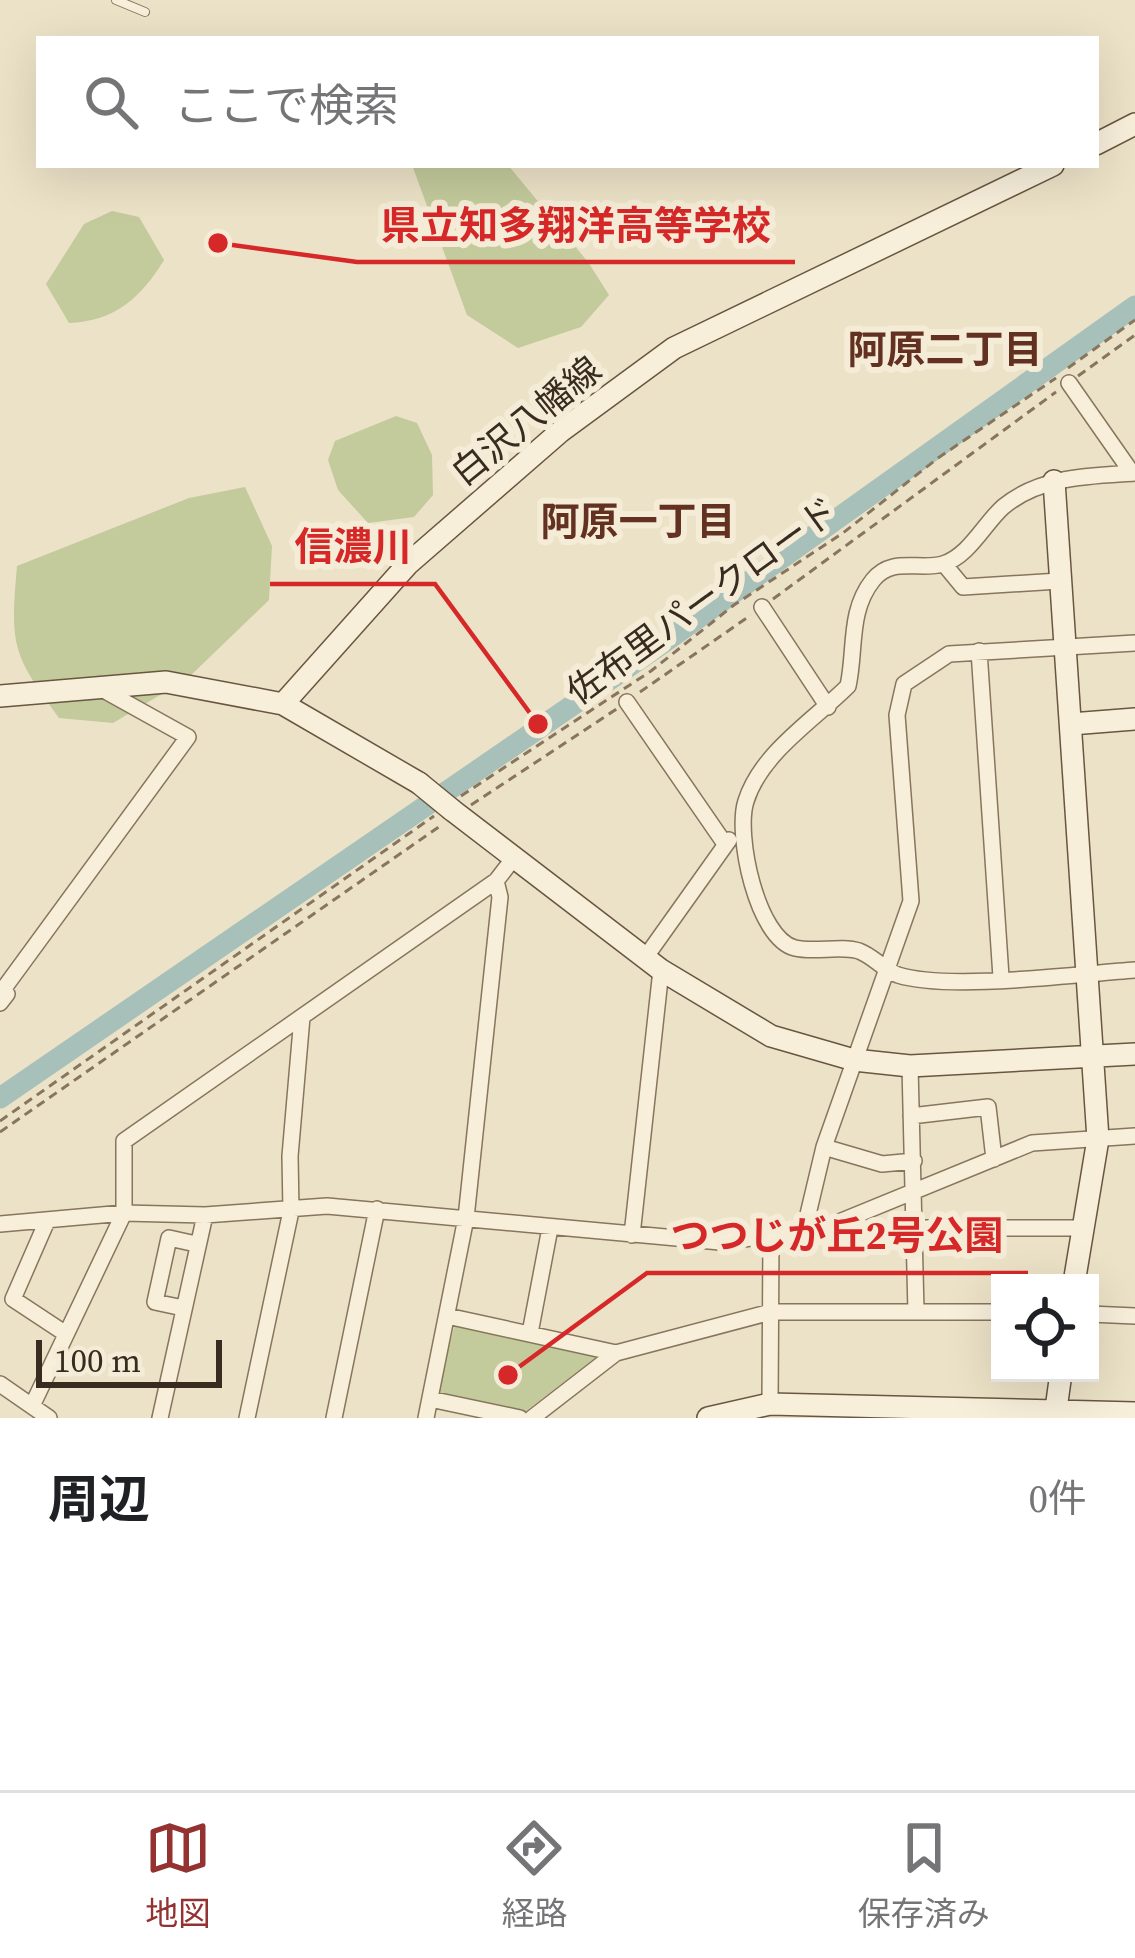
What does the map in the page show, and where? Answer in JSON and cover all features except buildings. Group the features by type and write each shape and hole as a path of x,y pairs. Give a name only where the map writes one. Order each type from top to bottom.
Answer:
{"street":[{"path":"1099,143 1135,124"},
{"name":"白沢八幡線","path":"283,704 407,564 561,431 674,349 1046,168"},
{"path":"1069,382 1133,473 1054,482 1001,508 974,540 944,564 900,565 873,580 854,614 848,686 790,736 746,800 744,826 754,888 768,926 796,949 858,951 887,968 935,981 1135,970"},
{"path":"1054,482 1099,1139 1075,1274"},
{"path":"944,564 963,587 1059,581"},
{"path":"762,607 828,706"},
{"path":"804,1232 824,1147 910,901 897,715 904,684 949,654 1135,643"},
{"path":"979,651 1000,977"},
{"path":"0,715 8,695 166,682 283,704 419,783 653,964 739,1022 854,1060 910,1066 1135,1054"},
{"path":"0,1004 7,994 1,991 188,737 96,686"},
{"path":"627,702 725,844"},
{"path":"1071,724 1135,719"},
{"path":"632,1234 653,964 725,844 744,826"},
{"path":"32,1406 124,1213 124,1141 496,881 513,859"},
{"path":"426,1418 466,1218 500,897 496,881"},
{"path":"247,1418 291,1210 290,1156 302,1017"},
{"path":"910,1066 916,1312"},
{"path":"911,1116 988,1107 994,1159"},
{"path":"0,1224 124,1213 205,1215 327,1206 720,1242 804,1232 916,1193 1032,1143 1135,1136"},
{"path":"824,1147 882,1164 914,1161"},
{"path":"334,1418 377,1209"},
{"path":"160,1418 205,1215"},
{"path":"47,1221 13,1299 67,1334"},
{"path":"530,1333 550,1228"},
{"path":"915,1228 1081,1228"},
{"path":"183,1308 155,1302 170,1238 196,1244"},
{"path":"770,1404 771,1238"},
{"path":"532,1418 616,1353 771,1312 991,1312"},
{"path":"1099,1314 1135,1316"},
{"path":"447,1316 616,1353"},
{"path":"1056,1408 1060,1382"},
{"path":"0,1384 49,1418"},
{"path":"430,1399 520,1418"},
{"path":"708,1418 770,1404 1135,1413"}],"lane":[{"path":"116,0 145,12"}],"path":[{"name":"佐布里パークロード","path":"0,1121 447,806 651,671 734,604 844,533 938,458 1135,320"},
{"path":"0,1132 455,812 627,702 1135,335"}],"green space":[{"path":"413,168 510,168 588,262 609,295 581,327 518,348 467,315"},
{"path":"112,211 139,217 164,260 125,305 100,318 69,323 46,284 84,224"},
{"path":"396,416 417,423 432,455 433,495 414,517 368,523 338,490 328,460 335,441"},
{"path":"245,487 272,546 269,600 187,679 113,723 59,718 18,648 17,566 189,498"},
{"path":"455,1324 596,1353 597,1357 522,1414 436,1393"}],"waterway":[{"path":"0,1098 666,641 1135,306"}],"place":[{"name":"県立知多翔洋高等学校","path":"218,243"},
{"name":"信濃川","path":"538,724"},
{"name":"つつじが丘2号公園","path":"508,1375"}],"district":[{"name":"阿原二丁目","path":"945,349"},
{"name":"阿原一丁目","path":"638,521"}]}
